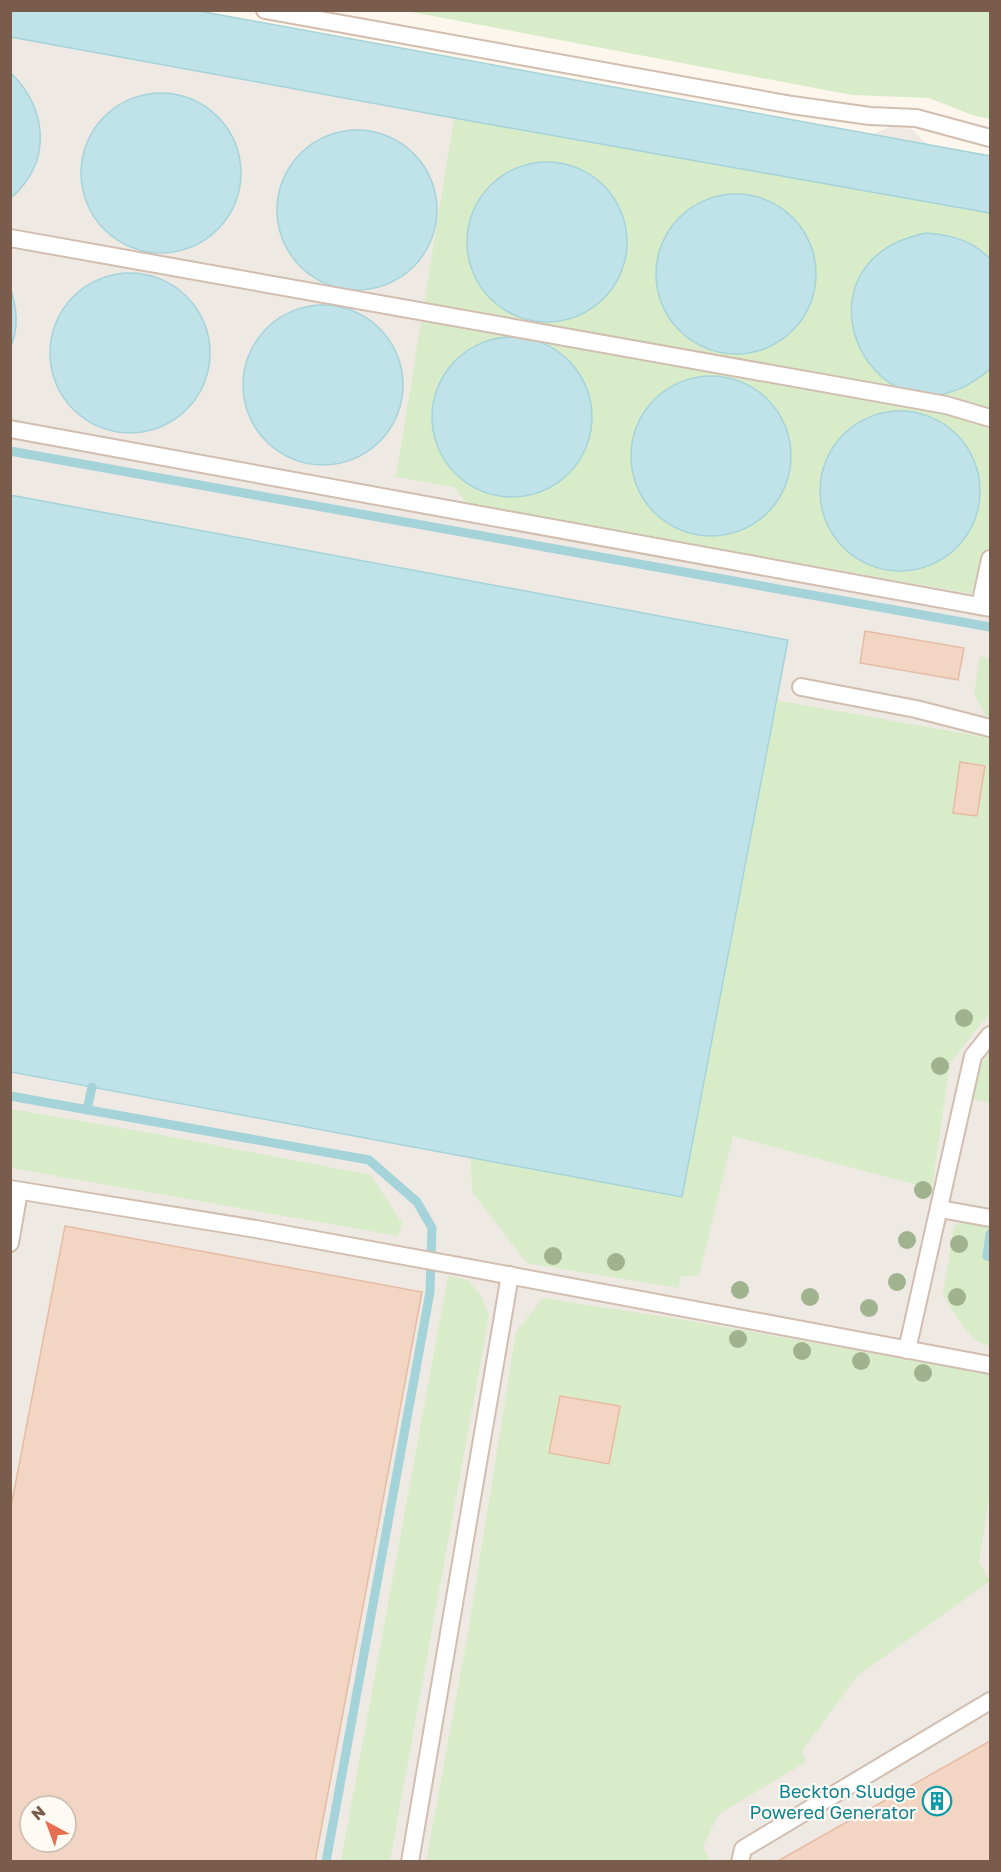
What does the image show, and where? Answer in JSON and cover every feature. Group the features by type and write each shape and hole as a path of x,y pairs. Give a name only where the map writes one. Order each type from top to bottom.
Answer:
{"lane":[{"path":"265,10 792,105 870,116 916,118 990,138"},
{"path":"10,237 946,405 990,418"},
{"path":"10,429 985,607 990,559"},
{"path":"801,687 916,709 990,728"},
{"path":"907,1350 973,1056 990,1035"},
{"path":"10,1243 15,1190 267,1231 990,1365"},
{"path":"940,1209 990,1218"},
{"path":"410,1862 510,1275"},
{"path":"740,1862 743,1849 990,1701"}],"shaded area":[{"path":"11,11 199,11 871,135 892,126 912,129 929,146 990,156 990,1861 11,1862"}],"green space":[{"path":"406,11 990,11 990,119 972,115 929,98 852,95"},
{"path":"454,118 724,163 990,213 990,597 467,504 454,487 396,477"},
{"path":"980,657 990,658 990,721 974,694"},
{"path":"776,700 990,738 990,1013 950,1063 932,1189 733,1136 699,1275 680,1277 679,1288 527,1263 472,1192 471,1158 682,1197"},
{"path":"990,1052 990,1103 973,1099 982,1062"},
{"path":"10,1109 371,1175 402,1223 398,1236 11,1168"},
{"path":"965,1221 990,1225 990,1346 975,1339 969,1333 943,1295 954,1226"},
{"path":"448,1276 468,1280 481,1296 489,1316 390,1861 341,1861"},
{"path":"543,1298 685,1320 990,1374 990,1491 979,1563 990,1581 857,1676 802,1751 806,1762 719,1814 703,1846 710,1861 426,1862 468,1633 516,1332"}],"water":[{"path":"10,11 199,11 990,156 990,213 11,37"},
{"path":"11,73 32,103 38,119 40,136 39,152 34,168 11,198"},
{"path":"161,93 177,94 192,99 206,106 218,116 228,128 235,142 240,157 240,189 235,204 228,218 218,230 206,240 192,247 177,252 161,253 145,252 130,247 116,240 104,230 94,218 87,204 82,189 81,173 82,157 87,142 94,128 104,116 116,106 130,99 145,94"},
{"path":"357,130 373,131 388,136 402,143 414,153 424,165 431,179 436,194 436,226 431,241 424,255 414,267 402,277 388,284 373,289 357,290 341,289 326,284 312,277 300,267 290,255 283,241 278,226 277,210 278,194 283,179 290,165 300,153 312,143 326,136 341,131"},
{"path":"547,162 563,163 578,168 592,175 604,185 614,197 621,211 626,226 626,258 621,273 614,287 604,299 592,309 578,316 563,321 547,322 531,321 516,316 502,309 490,299 480,287 473,273 468,258 467,242 468,226 473,211 480,197 490,185 502,175 516,168 531,163"},
{"path":"736,194 752,195 767,200 781,207 793,217 803,229 810,243 815,258 815,290 810,305 803,319 793,331 781,341 767,348 752,353 736,354 720,353 705,348 691,341 679,331 669,319 662,305 657,290 656,274 657,258 662,243 669,229 679,217 691,207 705,200 720,195"},
{"path":"926,233 961,240 976,247 990,259 990,369 949,392 912,393 882,377 860,349 852,315 858,281 881,252"},
{"path":"130,273 146,274 161,279 175,286 187,296 197,308 204,322 209,337 209,369 204,384 197,398 187,410 175,420 161,427 146,432 130,433 114,432 99,427 85,420 73,410 63,398 56,384 51,369 50,353 51,337 56,322 63,308 73,296 85,286 99,279 114,274"},
{"path":"10,287 16,317 11,346"},
{"path":"323,305 339,306 354,311 368,318 380,328 390,340 397,354 402,369 402,401 397,416 390,430 380,442 368,452 354,459 339,464 323,465 307,464 292,459 278,452 266,442 256,430 249,416 244,401 243,385 244,369 249,354 256,340 266,328 278,318 292,311 307,306"},
{"path":"512,337 528,338 543,343 557,350 569,360 579,372 586,386 591,401 591,433 586,448 579,462 569,474 557,484 543,491 528,496 512,497 496,496 481,491 467,484 455,474 445,462 438,448 433,433 432,417 433,401 438,386 445,372 455,360 467,350 481,343 496,338"},
{"path":"711,376 727,377 742,382 756,389 768,399 778,411 785,425 790,440 790,472 785,487 778,501 768,513 756,523 742,530 727,535 711,536 695,535 680,530 666,523 654,513 644,501 637,487 632,472 631,456 632,440 637,425 644,411 654,399 666,389 680,382 695,377"},
{"path":"900,411 916,412 931,417 945,424 957,434 967,446 974,460 979,475 979,507 974,522 967,536 957,548 945,558 931,565 916,570 900,571 884,570 869,565 855,558 843,548 833,536 826,522 821,507 820,491 821,475 826,460 833,446 843,434 855,424 869,417 884,412"},
{"path":"10,495 788,640 682,1197 11,1072"}],"building":[{"path":"865,631 964,648 958,680 860,663"},
{"path":"960,762 985,766 977,816 953,813"},
{"path":"65,1226 422,1292 315,1862 10,1862 10,1512"},
{"path":"560,1396 620,1406 609,1464 549,1453"},
{"name":"Beckton Sludge Powered Generator","path":"990,1741 990,1862 776,1862"}],"waterway":[{"path":"10,451 990,627"},
{"path":"87,1110 92,1087"},
{"path":"10,1096 369,1160 417,1202 432,1228 430,1292 326,1862"},
{"path":"990,1234 987,1256 990,1257"}],"place":[{"name":"Beckton Sludge Powered Generator","path":"937,1801"}]}
